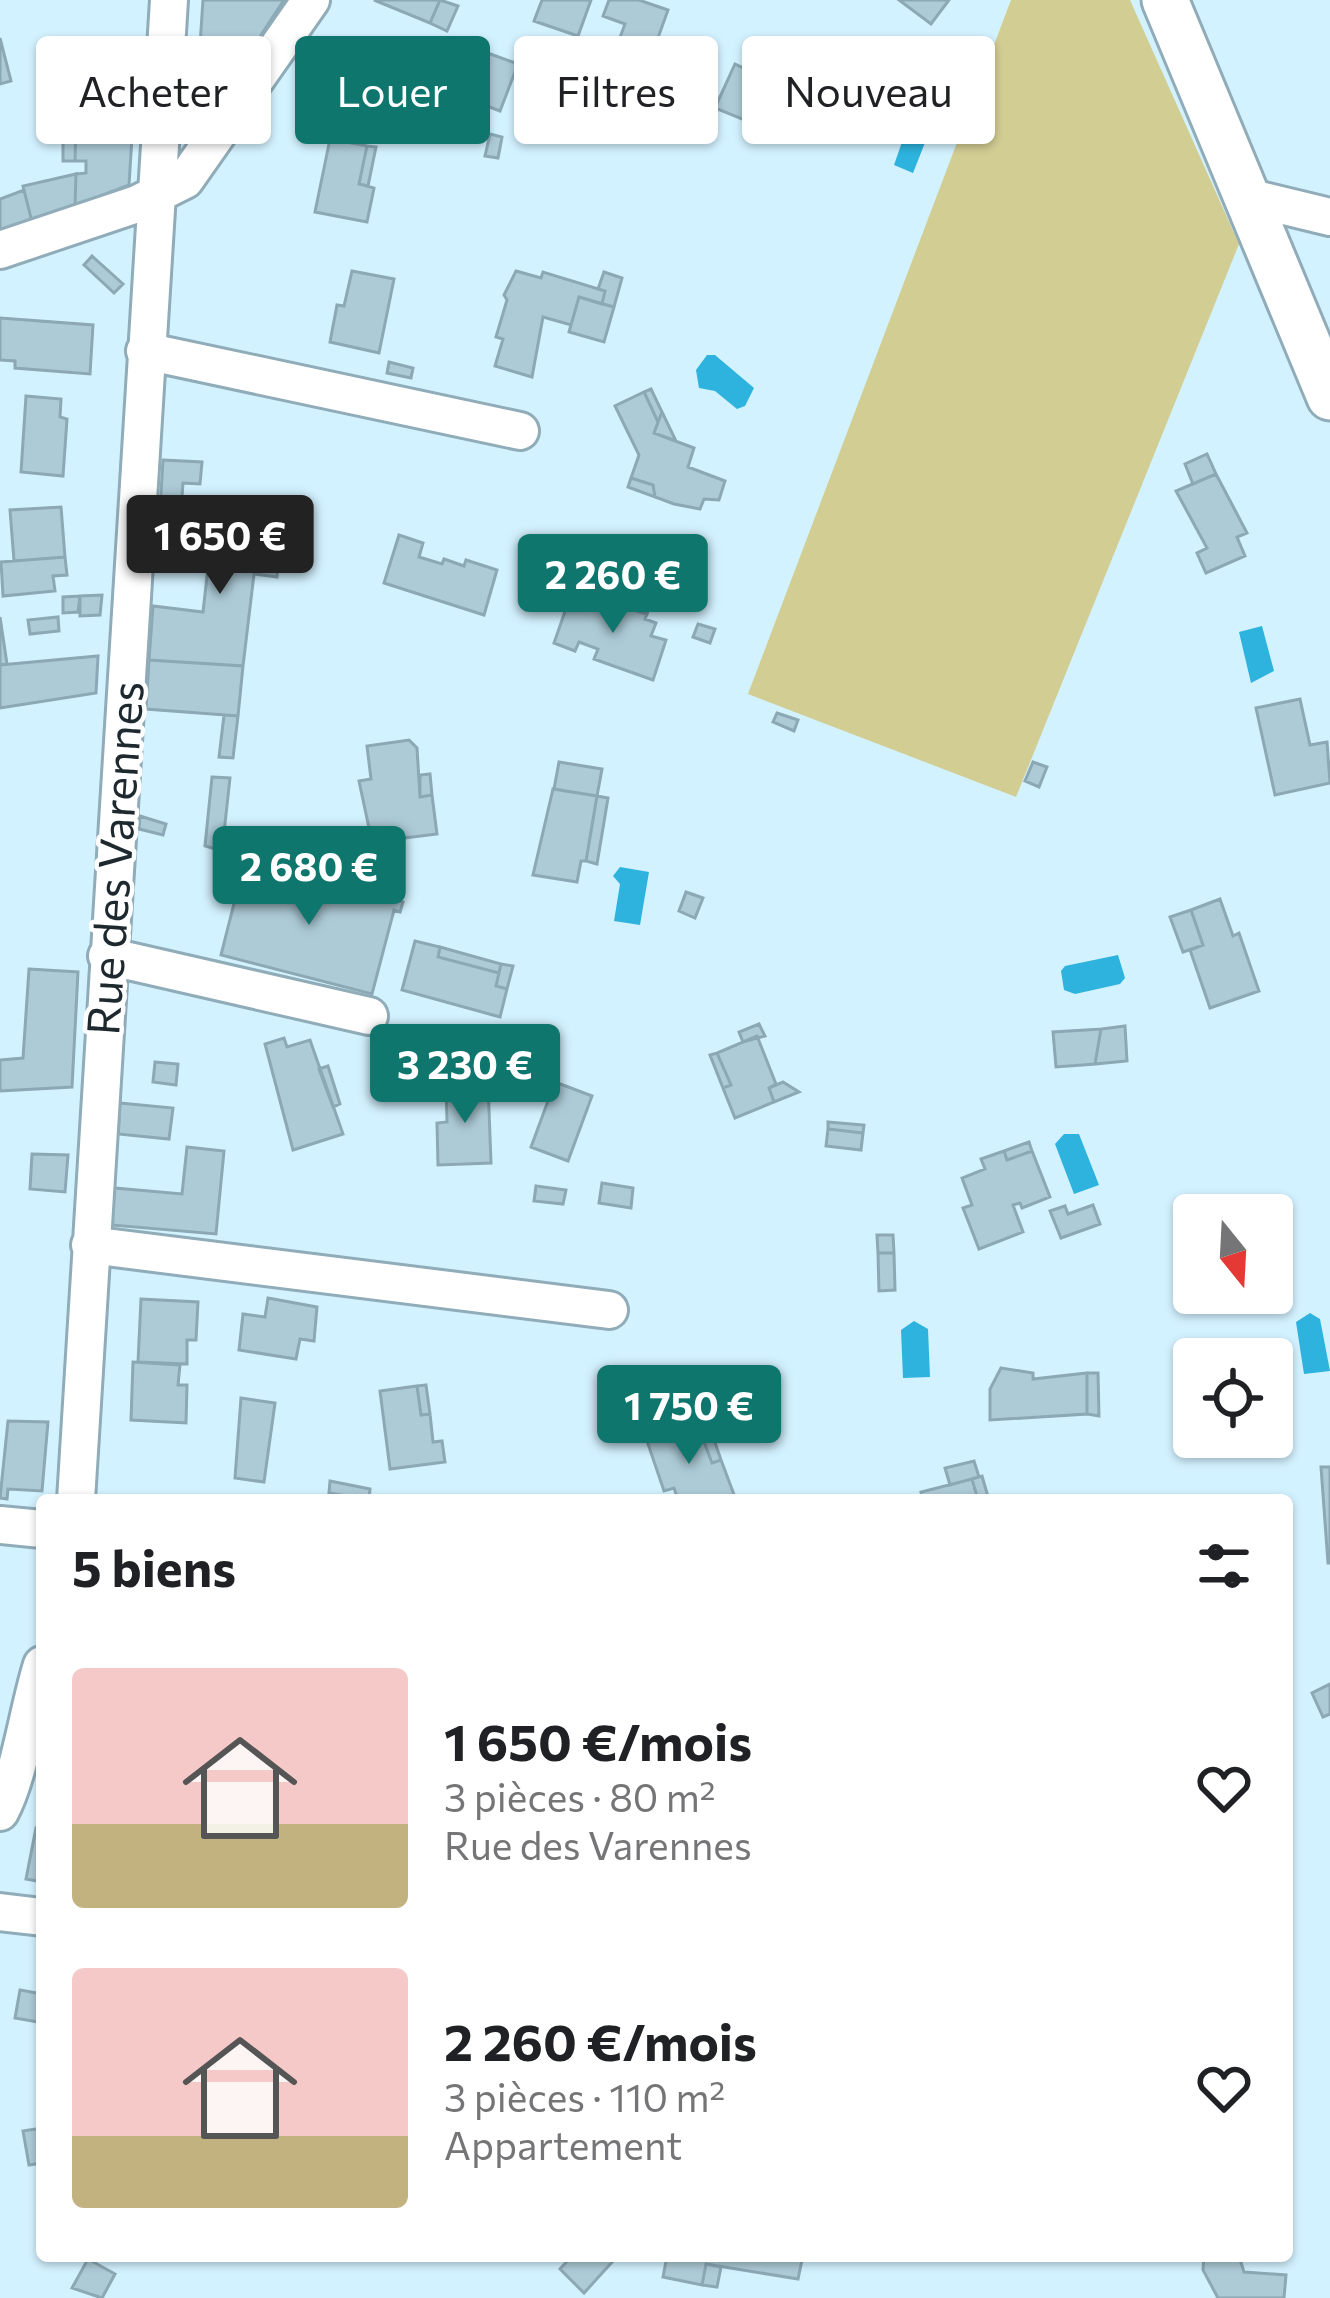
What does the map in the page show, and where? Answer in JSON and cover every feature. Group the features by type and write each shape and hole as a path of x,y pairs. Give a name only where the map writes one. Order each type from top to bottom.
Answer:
{"main road":[{"path":"1165,0 1330,397"}],"street":[{"name":"Rue des Varennes","path":"76,1494 169,0"},
{"path":"0,250 155,196 185,180 311,0"},
{"path":"1244,196 1330,217"},
{"path":"145,351 520,430"},
{"path":"107,956 369,1016"},
{"path":"90,1245 609,1310"},
{"path":"0,1525 36,1528"},
{"path":"0,1812 13,1789 36,1687"},
{"path":"0,1912 36,1916"}],"shaded area":[{"path":"1011,0 1130,0 1239,244 1016,797 748,694 956,144 995,144 995,42"}],"water":[{"path":"901,144 924,144 913,173 894,165"},
{"path":"707,355 715,355 754,388 745,406 737,409 715,391 699,388 696,370"},
{"path":"652,559 699,575 689,597 644,580"},
{"path":"1262,626 1274,671 1251,683 1239,632"},
{"path":"620,867 649,872 640,925 614,921 620,884 613,876"},
{"path":"1118,955 1125,978 1120,984 1075,994 1064,990 1061,971 1065,966"},
{"path":"1064,1134 1079,1134 1099,1185 1074,1194 1055,1144"},
{"path":"1310,1313 1320,1319 1330,1371 1304,1374 1296,1322"},
{"path":"914,1321 928,1329 930,1377 903,1378 901,1330"}],"building":[{"path":"203,0 284,0 260,36 201,36"},
{"path":"374,0 440,0 430,23"},
{"path":"440,0 458,6 447,31 430,23"},
{"path":"542,0 591,0 578,36 534,21"},
{"path":"609,0 639,0 668,10 659,36 620,36 625,24 603,16"},
{"path":"899,0 949,0 931,24"},
{"path":"0,38 11,81 0,84"},
{"path":"490,54 514,63 500,111 490,107"},
{"path":"735,64 742,67 742,119 718,109"},
{"path":"490,134 502,137 498,158 485,156"},
{"path":"63,144 75,144 75,161 63,161"},
{"path":"75,144 132,144 129,185 75,206 76,174 86,173 86,161 75,161"},
{"path":"329,144 367,146 359,184 374,188 367,222 315,212"},
{"path":"367,146 376,147 368,186 359,184"},
{"path":"76,174 75,206 32,222 23,186"},
{"path":"24,190 32,222 0,234 0,199"},
{"path":"92,256 123,284 114,293 84,265"},
{"path":"352,271 394,279 379,353 330,342 337,305 344,306"},
{"path":"516,271 541,278 543,272 605,291 602,304 579,297 571,325 543,317 532,377 495,366 503,339 496,337 507,300 504,295"},
{"path":"604,272 622,278 614,307 602,304 605,291 598,289"},
{"path":"579,297 614,307 604,342 569,332"},
{"path":"0,318 93,325 90,374 15,368 15,361 0,360"},
{"path":"389,362 413,368 411,378 387,373"},
{"path":"651,389 662,412 658,422 644,392"},
{"path":"644,392 658,422 654,433 694,448 688,467 725,481 719,500 704,499 700,509 674,504 655,497 653,485 631,478 639,455 615,406"},
{"path":"26,396 61,399 60,417 67,419 63,476 21,472"},
{"path":"662,412 676,441 654,433"},
{"path":"1207,454 1216,474 1193,484 1185,464"},
{"path":"163,460 202,462 200,484 183,483 181,511 160,510"},
{"path":"1216,474 1247,533 1237,537 1245,556 1206,573 1197,553 1207,548 1176,491"},
{"path":"631,478 653,485 655,497 628,487"},
{"path":"61,507 65,557 14,561 10,510"},
{"path":"214,514 261,519 260,527 282,530 277,577 254,574 243,666 149,660 153,606 203,612"},
{"path":"399,535 423,543 419,557 464,566 466,560 497,570 484,615 384,583"},
{"path":"65,557 67,575 53,576 55,591 3,596 1,562"},
{"path":"102,595 100,615 80,616 80,596"},
{"path":"621,595 650,605 647,614 619,604"},
{"path":"80,596 78,612 63,613 63,597"},
{"path":"594,599 647,614 645,619 656,623 651,636 666,640 653,680 594,659 598,649 579,642 575,651 554,643 569,600 590,607"},
{"path":"0,617 7,664 0,665"},
{"path":"58,617 59,631 30,634 28,620"},
{"path":"698,624 715,629 710,643 693,637"},
{"path":"98,656 96,693 0,708 0,665"},
{"path":"149,660 243,666 238,716 146,709"},
{"path":"1300,699 1310,745 1327,742 1330,783 1275,795 1256,708"},
{"path":"777,713 798,720 794,731 773,722"},
{"path":"224,715 238,716 233,758 219,757"},
{"path":"409,740 417,748 420,797 432,795 437,834 372,842 359,781 371,779 367,746"},
{"path":"559,762 602,769 597,796 554,789"},
{"path":"1033,762 1047,767 1039,787 1025,781"},
{"path":"430,774 432,795 420,797 420,775"},
{"path":"212,777 230,778 222,851 205,846"},
{"path":"553,789 597,796 586,861 581,861 577,882 533,875"},
{"path":"597,796 608,798 597,864 586,861"},
{"path":"140,816 166,824 163,835 139,829"},
{"path":"245,860 311,877 309,884 347,895 349,887 403,902 400,912 394,910 372,994 221,955"},
{"path":"311,877 349,887 347,895 309,884"},
{"path":"686,892 703,898 695,918 679,911"},
{"path":"1220,899 1233,936 1239,933 1259,991 1210,1008 1190,950 1203,945 1191,910"},
{"path":"1191,910 1203,945 1183,952 1170,917"},
{"path":"415,941 440,947 438,957 499,973 496,986 507,989 500,1017 402,990"},
{"path":"440,947 501,964 499,973 438,957"},
{"path":"501,964 513,966 507,989 496,986"},
{"path":"29,969 78,972 72,1087 0,1091 0,1060 23,1058"},
{"path":"759,1024 765,1036 743,1042 739,1032"},
{"path":"1125,1026 1127,1061 1095,1064 1101,1029"},
{"path":"1101,1029 1095,1064 1056,1067 1053,1032"},
{"path":"757,1036 776,1084 769,1088 774,1102 735,1118 723,1088 731,1085 717,1053"},
{"path":"284,1038 287,1047 310,1040 343,1134 293,1150 265,1044"},
{"path":"717,1053 731,1085 723,1088 710,1055"},
{"path":"155,1062 178,1064 176,1085 153,1082"},
{"path":"328,1066 340,1104 333,1107 319,1069"},
{"path":"555,1082 592,1096 568,1161 531,1147"},
{"path":"783,1082 799,1092 774,1102 769,1088"},
{"path":"488,1083 491,1163 438,1165 437,1123 447,1122 446,1084"},
{"path":"120,1103 173,1108 169,1139 118,1134"},
{"path":"828,1122 864,1125 863,1133 828,1129"},
{"path":"828,1129 863,1133 861,1150 826,1146"},
{"path":"1029,1142 1032,1151 1007,1160 1004,1151"},
{"path":"187,1147 224,1151 216,1234 111,1225 114,1188 182,1194"},
{"path":"1004,1151 1007,1160 1032,1151 1050,1197 1022,1208 1020,1203 1013,1205 1023,1232 979,1249 963,1208 972,1205 962,1178 985,1169 981,1159"},
{"path":"32,1154 68,1155 65,1192 30,1189"},
{"path":"602,1183 633,1188 631,1208 599,1203"},
{"path":"536,1186 566,1190 563,1204 534,1201"},
{"path":"1093,1205 1100,1224 1061,1238 1050,1211 1065,1206 1068,1214"},
{"path":"877,1235 893,1235 894,1253 878,1253"},
{"path":"878,1253 894,1253 895,1290 879,1291"},
{"path":"268,1298 317,1307 314,1341 300,1339 296,1359 239,1350 243,1314 265,1317"},
{"path":"141,1299 198,1302 196,1340 187,1340 187,1364 138,1362"},
{"path":"133,1362 180,1365 178,1385 187,1385 186,1423 131,1420"},
{"path":"1001,1368 1033,1373 1033,1379 1087,1373 1087,1414 990,1420 990,1389"},
{"path":"1087,1373 1098,1373 1099,1416 1087,1414"},
{"path":"426,1385 430,1414 421,1415 417,1386"},
{"path":"417,1386 421,1415 430,1414 433,1442 442,1441 445,1462 390,1469 380,1391"},
{"path":"241,1398 275,1403 264,1482 235,1478"},
{"path":"707,1419 721,1460 712,1463 697,1423"},
{"path":"8,1421 48,1422 42,1491 8,1489 7,1499 0,1498"},
{"path":"697,1423 712,1463 721,1460 734,1494 664,1491 647,1441"},
{"path":"974,1461 979,1477 950,1485 945,1468"},
{"path":"1321,1467 1330,1467 1330,1563 1328,1563"},
{"path":"982,1476 987,1494 976,1494 972,1479"},
{"path":"972,1479 976,1494 922,1494"},
{"path":"330,1481 370,1489 370,1494 329,1493"},
{"path":"1330,1684 1330,1714 1323,1717 1312,1693"},
{"path":"36,1828 36,1881 26,1879"},
{"path":"20,1990 36,1993 36,2022 15,2018"},
{"path":"36,2129 36,2164 29,2165 23,2131"},
{"path":"86,2262 115,2274 102,2298 72,2288"},
{"path":"566,2262 612,2262 584,2293 560,2269"},
{"path":"666,2262 802,2262 798,2279 706,2264 702,2285 663,2277"},
{"path":"1204,2262 1241,2262 1244,2272 1286,2275 1284,2298 1218,2298"},
{"path":"706,2264 721,2267 717,2287 702,2285"}]}
